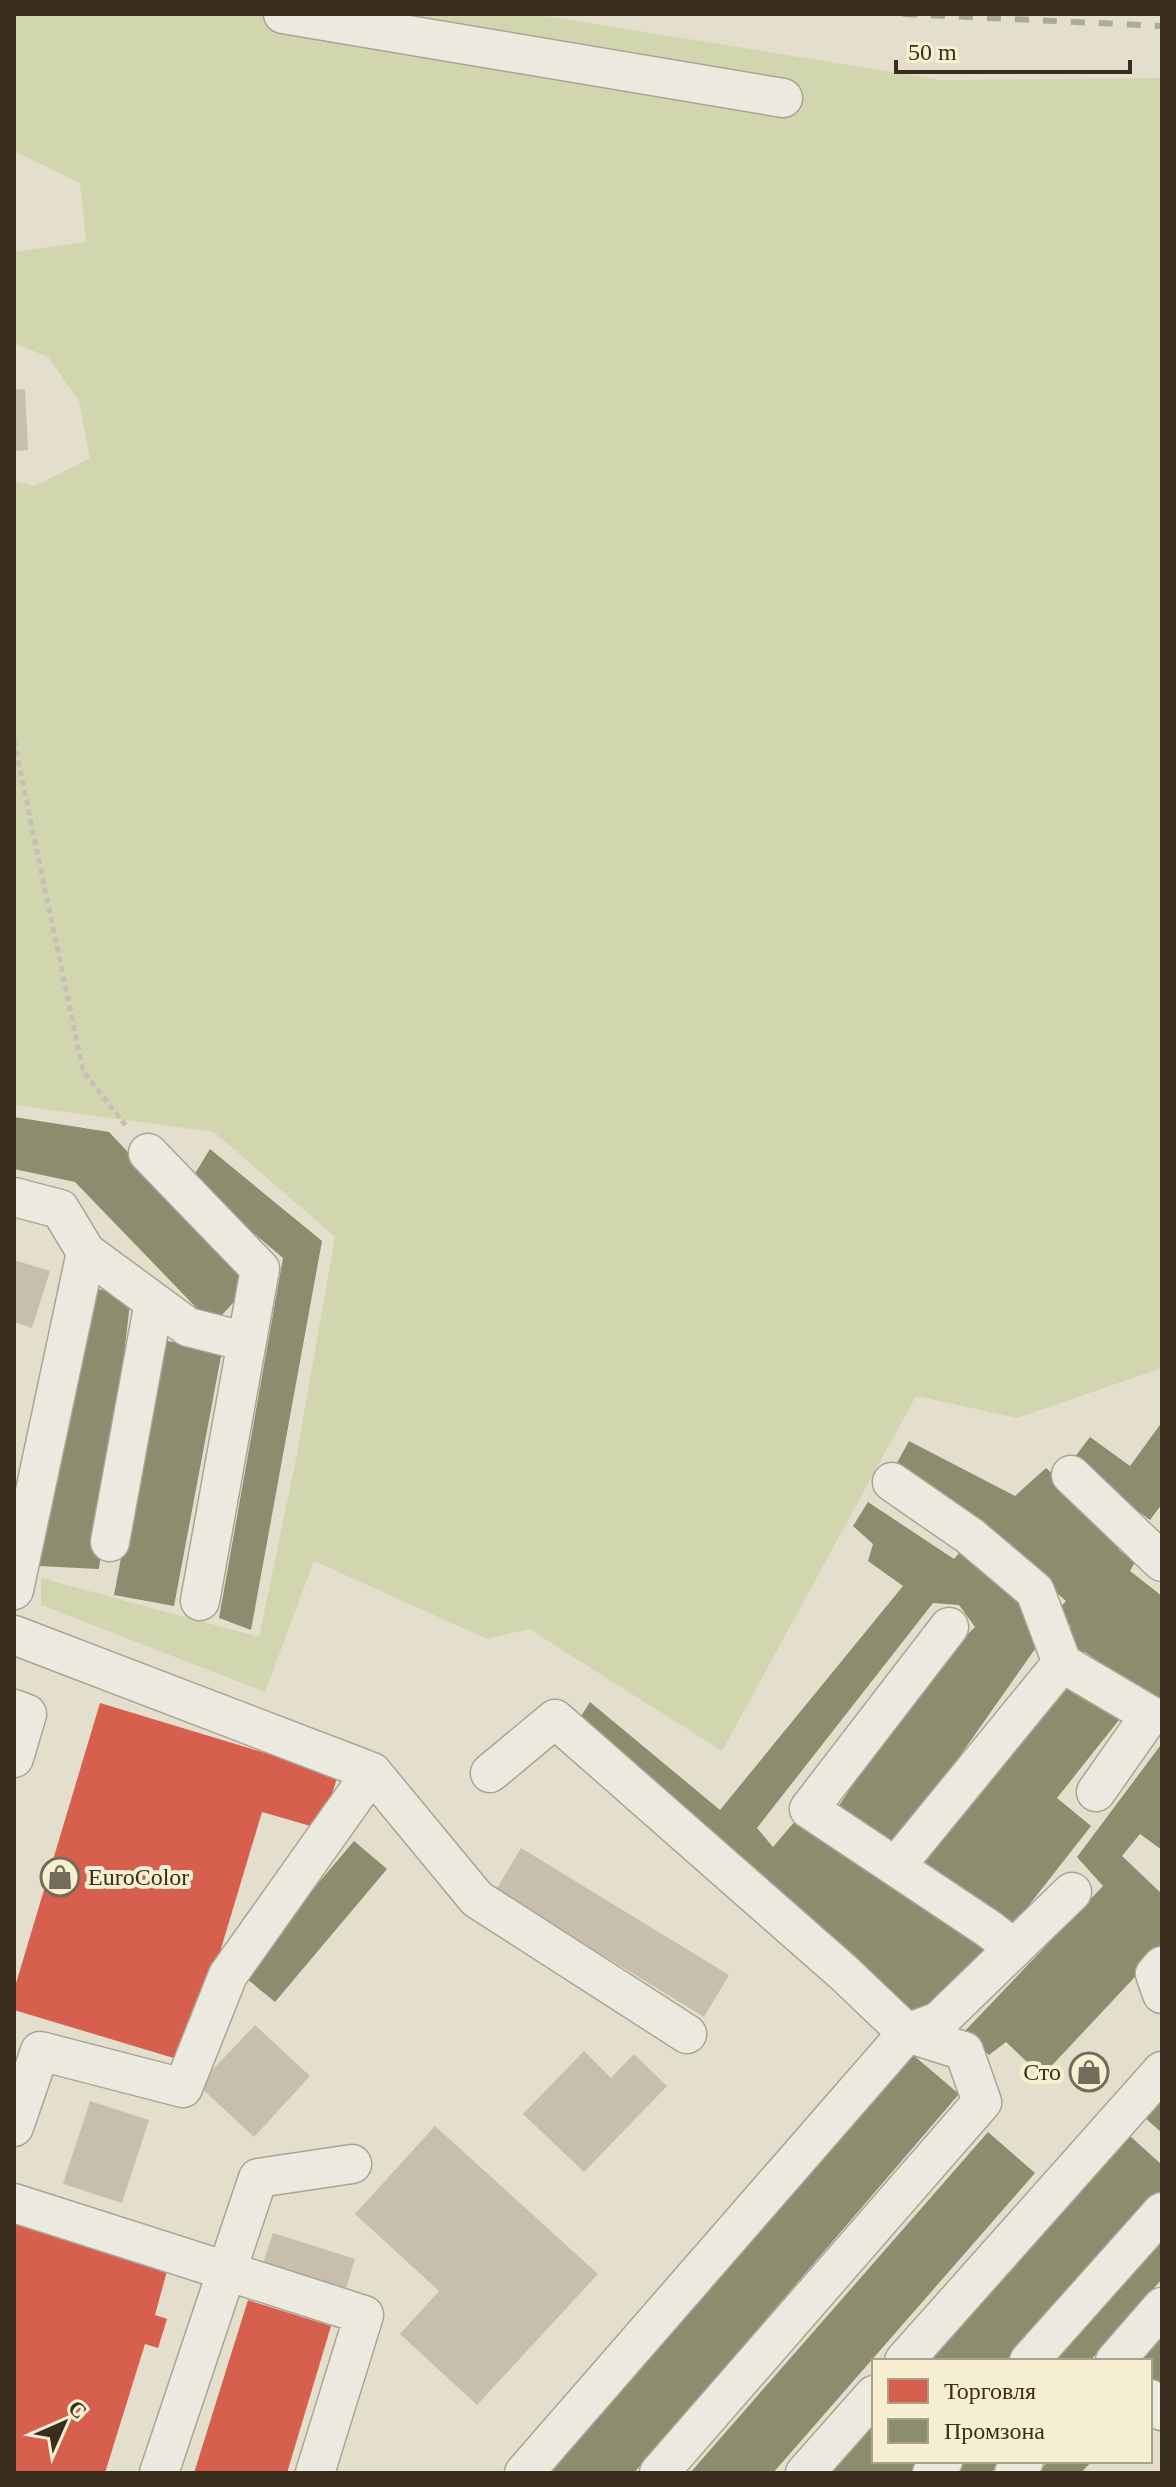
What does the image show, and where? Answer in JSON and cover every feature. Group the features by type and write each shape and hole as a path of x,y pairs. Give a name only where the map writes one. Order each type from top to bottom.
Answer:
{"street":[{"path":"283,14 783,98"},
{"path":"148,1153 260,1269 200,1601"},
{"path":"14,1197 60,1209 86,1252 188,1327 247,1342"},
{"path":"14,1590 86,1252"},
{"path":"110,1542 154,1302"},
{"path":"1071,1475 1158,1549"},
{"path":"892,1482 970,1536 1035,1591 1062,1663 1150,1715 1096,1792"},
{"path":"949,1627 809,1809 1014,1949"},
{"path":"14,1635 372,1772 477,1899 687,2034"},
{"path":"896,1866 1062,1663"},
{"path":"14,1709 27,1714 14,1758"},
{"path":"490,1773 555,1719 843,1972 907,2033 964,2051 982,2102 659,2473"},
{"path":"14,2127 40,2051 183,2088 228,1975 372,1772"},
{"path":"524,2473 907,2033 939,2021 1072,1892"},
{"path":"1162,1966 1155,1974 1162,1994"},
{"path":"906,2359 1162,2071"},
{"path":"159,2473 258,2178 352,2164"},
{"path":"14,2203 364,2315 315,2473"},
{"path":"1031,2359 1162,2212"},
{"path":"1117,2359 1162,2307"},
{"path":"805,2473 872,2397"}],"path":[{"path":"14,741 83,1071 148,1153"}],"green space":[{"path":"14,14 533,14 941,80 1162,78 1162,1368 1017,1418 916,1396 722,1751 529,1629 487,1639 314,1561 265,1692 41,1605 41,1578 259,1637 295,1464 335,1237 214,1132 14,1105 14,481 35,486 90,458 79,401 48,357 14,343 14,252 86,242 80,183 14,151"}],"building: Торговля":[{"path":"100,1703 338,1775 321,1829 262,1812 187,2062 14,2010 14,1990"},
{"path":"14,2211 170,2260 155,2315 167,2319 158,2348 145,2344 105,2473 14,2473"},
{"path":"248,2300 331,2326 287,2473 194,2473"}],"building: Промзона":[{"path":"14,1117 109,1132 251,1283 213,1325 75,1182 14,1169"},
{"path":"210,1149 322,1241 251,1630 219,1618 283,1258 191,1180"},
{"path":"98,1289 131,1295 99,1569 38,1566"},
{"path":"162,1340 222,1351 174,1606 114,1595"},
{"path":"1162,1422 1162,1504 1150,1520 1071,1462 1090,1437 1130,1466"},
{"path":"909,1441 1015,1496 1046,1468 1123,1540 1119,1550 1135,1562 1130,1571 1162,1596 1162,1707 1085,1652 1079,1654 1060,1643 1071,1626 1057,1611 1066,1601 1036,1575 1033,1563 996,1533 893,1470"},
{"path":"868,1502 954,1559 965,1546 1034,1612 1042,1639 898,1844 836,1810 928,1673 975,1627 959,1605 933,1603 757,1828 773,1847 796,1820 986,1949 918,2022 578,1721 590,1702 720,1810 903,1586 868,1561 873,1544 853,1526"},
{"path":"1065,1677 1119,1720 1057,1798 1091,1826 1008,1932 912,1857"},
{"path":"1160,1746 1162,1850 1140,1834 1122,1856 1162,1894 1162,1948 1042,2076 1006,2042 989,2055 963,2033 1103,1886 1077,1857"},
{"path":"354,1841 387,1869 275,2002 241,1974"},
{"path":"912,2054 959,2094 634,2473 550,2473"},
{"path":"1162,2096 1162,2133 1143,2116"},
{"path":"988,2132 1035,2173 773,2473 690,2473"},
{"path":"1130,2136 1162,2165 1162,2189 1013,2359 932,2359"},
{"path":"1162,2235 1162,2279 1092,2359 1053,2359"},
{"path":"1162,2329 1162,2392 1152,2383 1152,2359 1137,2359"},
{"path":"872,2426 872,2463 921,2463 912,2473 830,2473"},
{"path":"960,2463 999,2463 991,2473 952,2473"},
{"path":"1046,2463 1090,2463 1081,2473 1038,2473"}],"building: Прочее":[{"path":"25,389 28,450 14,451 14,390"},
{"path":"14,1260 50,1271 32,1328 14,1322"},
{"path":"521,1848 729,1975 704,2017 496,1890"},
{"path":"255,2025 310,2076 254,2137 198,2085"},
{"path":"584,2051 611,2078 634,2054 667,2086 584,2172 523,2114"},
{"path":"90,2101 149,2120 122,2203 63,2184"},
{"path":"435,2126 598,2274 477,2405 400,2334 439,2291 355,2214"},
{"path":"273,2233 355,2259 343,2298 260,2272"}],"railway":[{"path":"903,14 1162,26"}],"place":[{"name":"EuroColor","path":"60,1877"},
{"name":"Сто","path":"1089,2072"}]}
